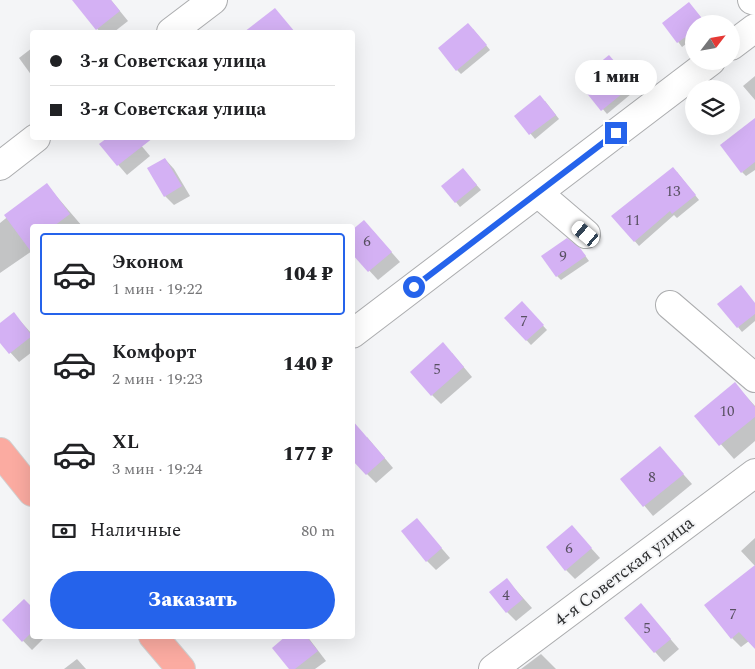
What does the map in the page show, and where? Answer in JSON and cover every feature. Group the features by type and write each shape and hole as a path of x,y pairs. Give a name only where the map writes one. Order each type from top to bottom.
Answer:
{"main road":[{"path":"0,452 30,490"},
{"path":"156,639 181,669"}],"street":[{"path":"175,30 213,0"},
{"path":"740,39 755,28"},
{"path":"355,332 699,70"},
{"path":"0,166 33,140"},
{"path":"538,193 586,234"},
{"path":"670,305 755,378"},
{"name":"4-я Советская улица","path":"493,669 755,473"}],"building":[{"path":"72,0 111,0 120,11 96,30"},
{"path":"689,2 699,15 685,15 685,37 677,43 662,23"},
{"path":"275,8 293,30 247,30"},
{"path":"468,23 487,45 456,71 438,48"},
{"path":"609,55 634,84 601,111 577,81"},
{"path":"540,95 556,115 529,135 514,116"},
{"path":"755,118 755,162 741,173 720,145 733,135 740,135 740,130"},
{"path":"104,140 150,140 117,166 99,144"},
{"path":"165,158 182,186 164,197 147,168"},
{"path":"673,167 696,195 672,214 670,211 634,242 611,216"},
{"path":"463,168 477,185 455,203 441,186"},
{"path":"47,183 70,214 57,224 30,224 30,250 4,215"},
{"path":"364,220 392,252 368,272 355,257 355,228"},
{"path":"567,238 580,248 586,256 556,277 541,256"},
{"path":"741,285 755,303 755,314 737,328 717,304"},
{"path":"522,301 544,325 526,341 504,318"},
{"path":"14,312 30,333 30,338 9,354 0,343 0,323"},
{"path":"443,342 464,367 431,396 410,372"},
{"path":"735,382 755,407 755,417 719,446 694,416"},
{"path":"355,423 385,458 366,475 355,463"},
{"path":"660,446 684,474 643,507 620,479"},
{"path":"417,518 442,548 426,562 401,531"},
{"path":"572,525 592,548 565,571 546,547"},
{"path":"755,565 755,649 739,632 731,639 704,605"},
{"path":"507,578 523,599 506,613 489,592"},
{"path":"24,599 30,605 30,634 22,642 2,620"},
{"path":"641,603 671,639 654,653 624,618"},
{"path":"282,639 308,639 318,651 295,669 289,669 272,648"}],"route":[{"path":"414,287 616,133"}]}
